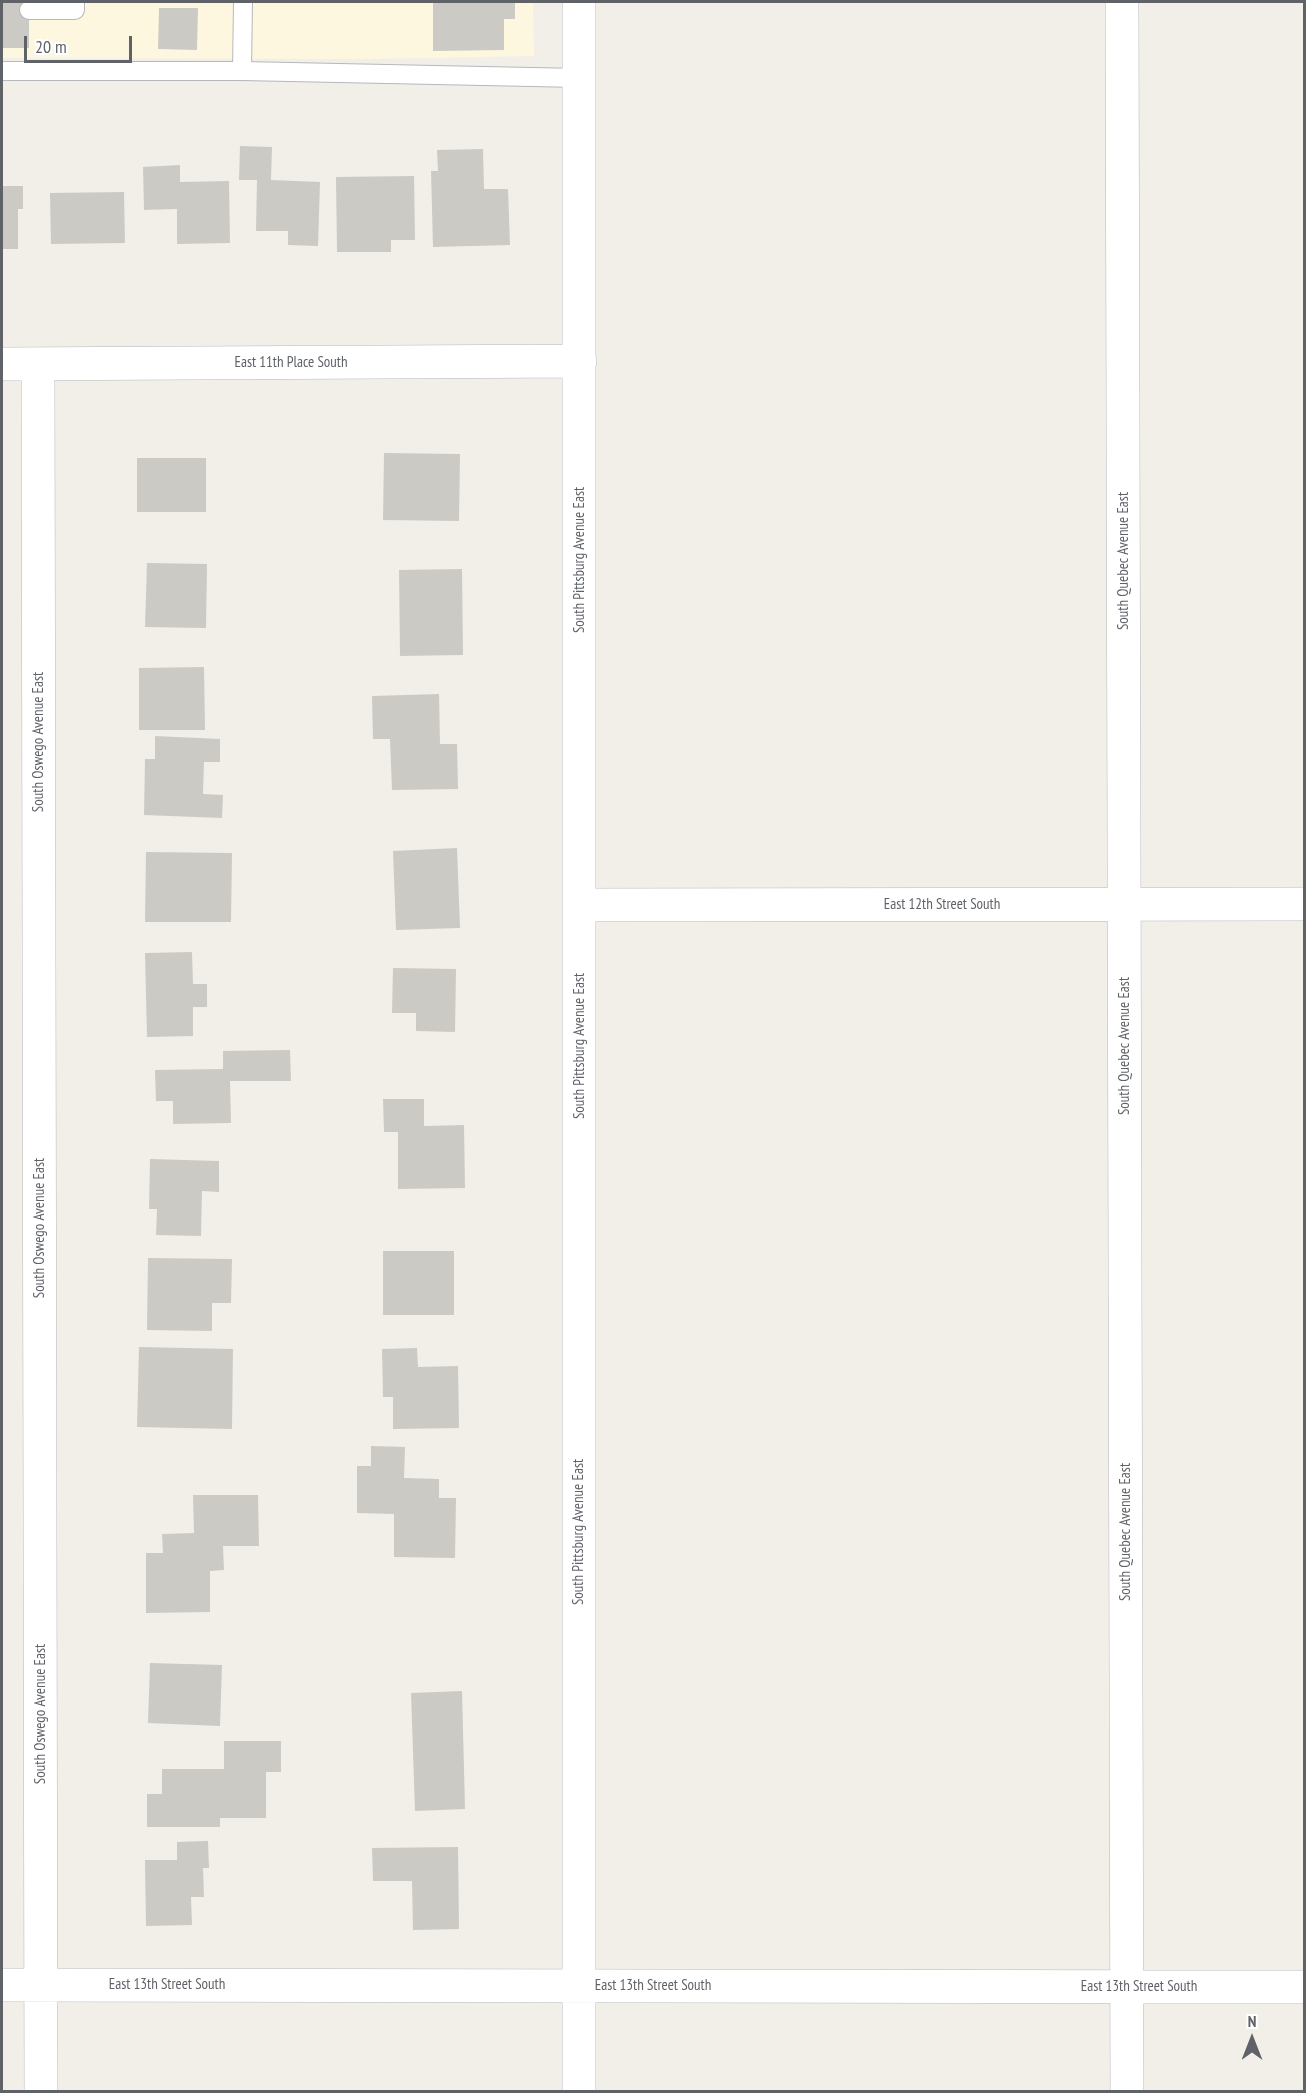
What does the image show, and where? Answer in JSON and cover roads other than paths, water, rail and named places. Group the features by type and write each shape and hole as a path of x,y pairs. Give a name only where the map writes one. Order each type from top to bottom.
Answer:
{"street":[{"name":"South Pittsburg Avenue East","path":"579,2 579,2091"},
{"name":"South Quebec Avenue East","path":"1122,2 1126,2091"},
{"name":"East 11th Place South","path":"2,364 580,361"},
{"name":"South Oswego Avenue East","path":"38,364 41,2091"},
{"name":"East 12th Street South","path":"580,905 1305,904"},
{"name":"East 13th Street South","path":"2,1985 1305,1987"}],"lane":[{"path":"28,10 75,10 75,2"},
{"path":"242,71 243,2"},
{"path":"2,71 242,71 580,78"}]}
